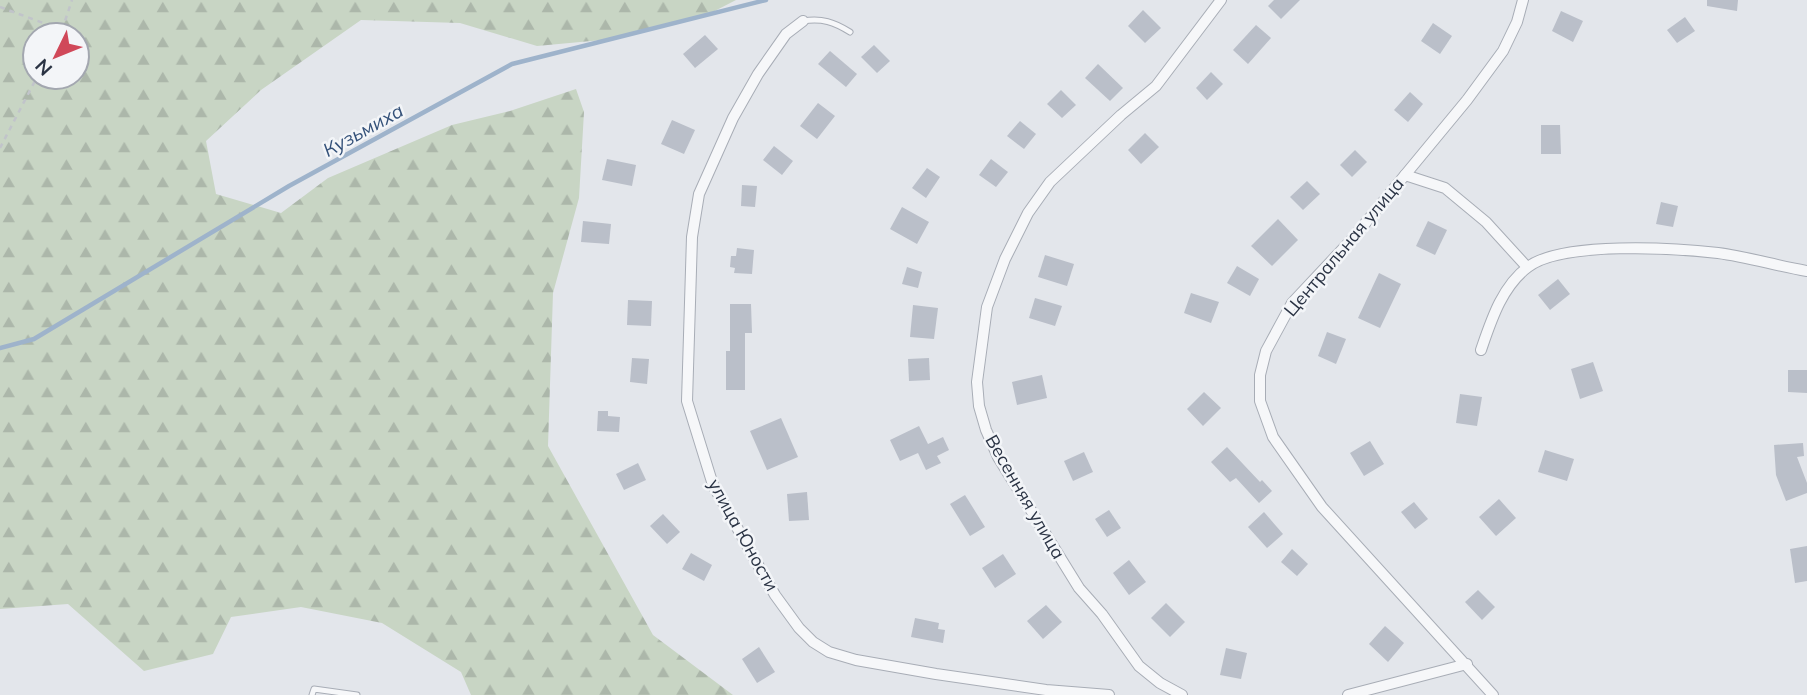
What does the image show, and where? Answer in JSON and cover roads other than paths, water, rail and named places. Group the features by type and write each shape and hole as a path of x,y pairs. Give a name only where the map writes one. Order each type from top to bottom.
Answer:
{"street":[{"name":"Весенняя улица","path":"1182,695 1160,683 1139,666 1102,614 1079,588 998,457 979,406 977,382 987,307 1005,259 1028,213 1049,182 1156,86 1221,0"},
{"name":"Центральная улица","path":"1493,695 1322,507 1273,437 1260,401 1260,375 1266,351 1292,303 1353,238 1467,100 1503,51 1517,22 1523,0"},
{"name":"улица Юности","path":"803,21 786,34 758,74 733,118 699,194 692,237 687,401 713,485 775,594 799,628 813,642 829,652 856,660 950,676 1046,690 1109,695"},
{"path":"1405,175 1446,188 1486,222 1527,267"},
{"path":"1481,350 1502,298 1527,267 1548,256 1638,248 1718,253 1807,271"},
{"path":"1348,695 1466,664"}],"lane":[{"path":"803,21 820,19 839,24 850,32"},
{"path":"312,695 314,689 356,695"}],"waterway":[{"name":"Кузьмиха","path":"0,348 34,339 289,186 512,64 766,0"}]}
